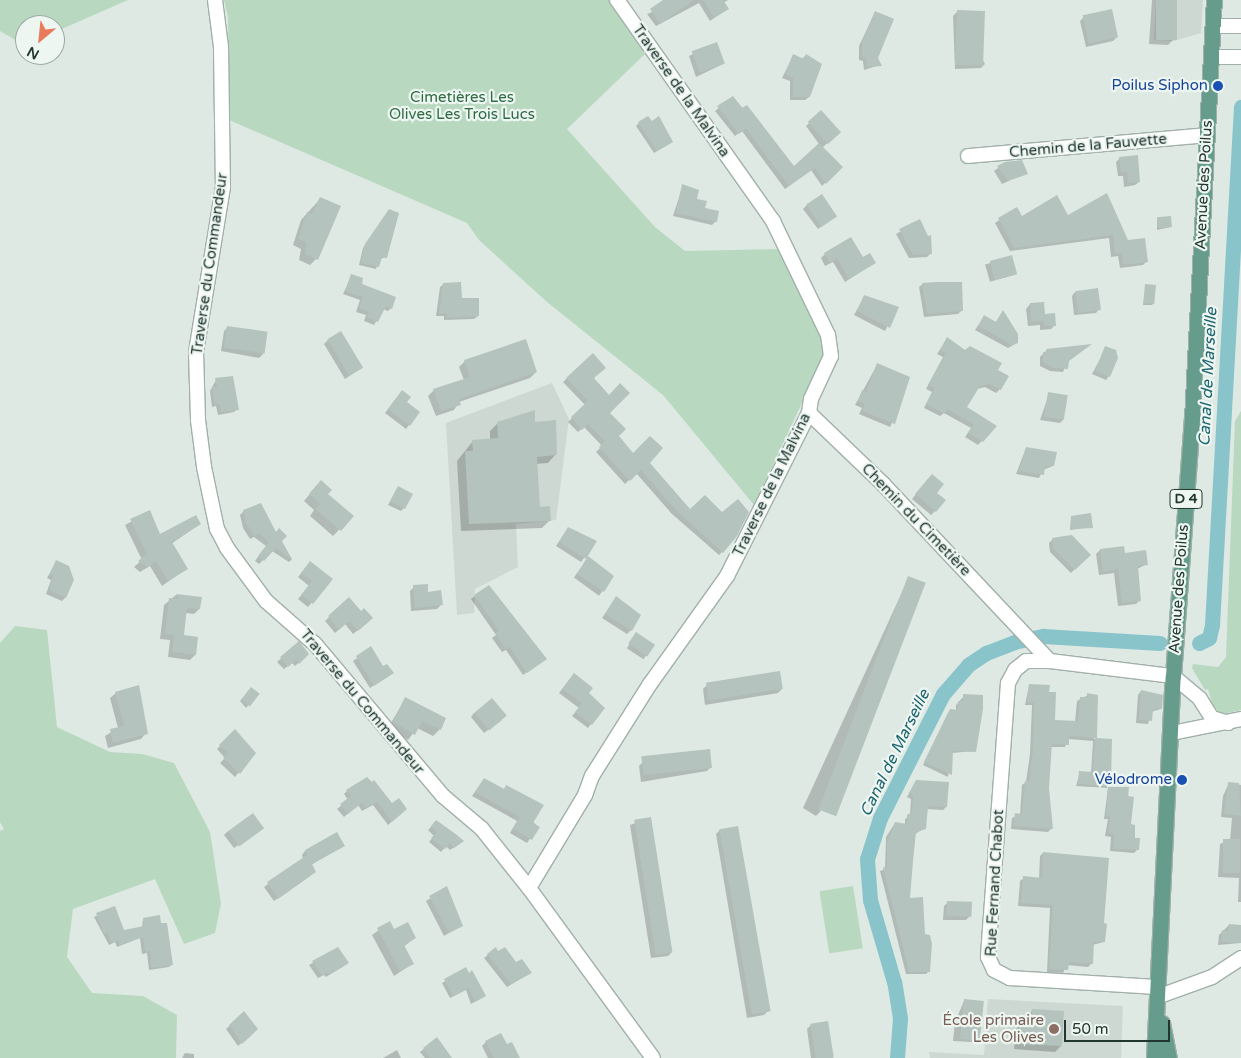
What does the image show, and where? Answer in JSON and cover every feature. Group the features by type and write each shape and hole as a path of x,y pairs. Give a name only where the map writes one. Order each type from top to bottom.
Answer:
{"main road":[{"name":"Avenue des Poilus","path":"1154,1058 1172,733 1173,676 1214,0"},
{"name":"D 4","path":"1157,992 1169,1058"}],"street":[{"name":"Traverse du Commandeur","path":"215,0 221,47 224,187 196,352 201,448 217,529 227,548 266,601 315,644 428,780 482,828 529,888 653,1058"},
{"name":"Traverse de la Malvina","path":"529,888 585,795 592,776 650,684 727,576 809,413 811,399 831,356 828,335 774,220 625,3"},
{"path":"1213,26 1241,26"},
{"path":"1211,57 1241,57"},
{"name":"Chemin de la Fauvette","path":"968,156 1207,135"},
{"name":"Chemin du Cimetière","path":"809,413 890,491 1050,661"},
{"name":"Rue Fernand Chabot","path":"1157,992 1010,978 994,970 988,956 1008,682 1015,670 1026,661 1050,661 1173,676"},
{"path":"1173,676 1200,699 1212,718 1235,721"},
{"path":"1172,733 1235,721"},
{"path":"1157,992 1212,977 1241,958"}],"shaded area":[{"path":"1156,0 1203,0 1201,33 1174,41 1154,40"},
{"path":"552,383 569,419 556,520 516,524 518,567 475,589 474,613 457,615 446,423"},
{"name":"École primaire Les Olives","path":"988,999 1123,1006 1121,1058 930,1058 929,1052 984,1055"}],"green space":[{"path":"0,0 128,0 65,28 65,15 15,15 15,40 0,31"},
{"name":"Cimetières Les Olives Les Trois Lucs","path":"224,0 611,0 645,54 567,129 655,227 685,251 781,249 825,334 824,356 754,505 663,395 547,302 479,240 467,223 229,120 228,17"},
{"path":"1241,411 1241,710 1220,713 1212,704 1208,689 1205,690 1192,668 1193,664 1218,667 1226,657 1235,421"},
{"path":"15,626 47,630 57,727 110,752 142,754 174,763 210,832 221,904 215,933 184,944 155,879 73,909 67,957 92,993 143,996 177,1015 176,1058 0,1058 0,831 4,829 0,822 0,643"},
{"path":"853,886 863,948 829,954 819,891"}],"building":[{"path":"663,0 694,0 660,24 650,9"},
{"path":"703,0 723,0 729,9 714,18"},
{"path":"1156,0 1177,0 1177,40 1156,40"},
{"path":"1112,9 1118,37 1089,44 1083,15"},
{"path":"957,10 985,11 983,66 955,65"},
{"path":"875,11 894,19 878,58 882,66 867,67 866,58 862,57 862,42"},
{"path":"717,42 725,64 699,73 692,51"},
{"path":"793,54 804,59 806,54 822,64 810,97 793,97 793,78 785,74"},
{"path":"733,96 742,108 747,105 794,166 819,143 843,167 826,184 815,168 789,186 746,129 739,134 717,106"},
{"path":"821,110 841,132 828,144 808,122"},
{"path":"648,116 652,121 659,116 673,142 657,151 638,122"},
{"path":"1138,155 1140,182 1128,183 1127,172 1121,173 1119,157"},
{"path":"1022,160 1028,174 1014,179 1007,180 997,166 1005,162"},
{"path":"682,184 699,190 697,199 707,201 705,208 719,211 717,222 676,213"},
{"path":"1107,193 1128,240 1145,238 1148,262 1123,265 1122,253 1115,254 1113,235 1014,248 998,218 1017,207 1022,216 1057,195 1068,215"},
{"path":"822,194 837,216 821,227 806,205"},
{"path":"320,197 341,206 318,260 305,254 306,242 298,239 307,212 312,214"},
{"path":"389,209 399,213 387,258 382,257 379,267 361,263 365,244"},
{"path":"1171,216 1172,227 1158,228 1157,217"},
{"path":"920,219 928,236 931,235 932,254 913,255 899,229"},
{"path":"851,237 863,257 870,253 876,263 849,279 837,258 830,263 824,253"},
{"path":"1012,255 1017,274 995,280 990,261"},
{"path":"351,274 363,278 362,284 396,297 392,309 386,306 378,322 367,318 368,312 359,308 363,297 345,291"},
{"path":"461,282 462,298 479,298 479,316 447,318 447,313 439,314 443,283"},
{"path":"962,282 963,311 927,314 922,283"},
{"path":"1145,284 1156,285 1154,304 1143,303"},
{"path":"1098,288 1101,310 1078,313 1075,291"},
{"path":"864,295 899,307 890,328 857,311"},
{"path":"1044,302 1045,314 1055,313 1056,326 1044,326 1044,321 1031,322 1030,303"},
{"path":"1003,310 1018,334 1018,343 1012,345 978,326 984,315 996,322"},
{"path":"227,326 268,332 265,353 224,348"},
{"path":"341,331 363,368 349,376 327,339"},
{"path":"947,337 965,350 970,346 1002,363 998,370 1009,376 1001,390 990,384 980,386 967,407 997,426 983,442 968,433 974,424 947,409 945,414 926,404 935,388 928,385 946,353 940,350"},
{"path":"526,339 537,372 459,399 461,405 441,411 433,389 470,377 464,360"},
{"path":"1092,344 1069,361 1068,369 1054,368 1043,362 1043,352 1047,352 1046,349"},
{"path":"1105,346 1116,350 1118,358 1110,377 1095,371"},
{"path":"593,353 606,368 594,378 609,395 620,383 630,393 610,413 626,429 619,436 633,453 650,436 663,448 650,463 690,509 705,495 722,512 738,499 749,512 737,536 723,553 676,510 641,470 630,481 599,447 605,441 588,424 582,430 571,417 588,401 566,378"},
{"path":"877,363 910,377 895,424 862,411 865,404 858,401 862,390 866,392"},
{"path":"233,376 239,410 221,412 219,404 215,404 212,387 217,387 215,378"},
{"path":"402,390 411,397 407,402 420,412 410,426 388,409"},
{"path":"1048,392 1068,395 1064,420 1044,417"},
{"path":"535,410 535,422 556,420 557,455 537,457 540,507 550,506 551,521 469,524 465,451 473,451 472,440 498,438 497,422"},
{"path":"1026,447 1057,452 1054,466 1045,466 1044,475 1019,471"},
{"path":"932,474 944,484 937,493 946,500 936,512 915,494"},
{"path":"321,480 332,490 328,494 354,516 341,531 315,509 320,504 309,494"},
{"path":"398,486 413,494 405,509 390,501"},
{"path":"261,503 276,532 279,528 287,536 282,541 292,560 276,548 264,561 258,556 269,542 259,533 255,536 246,523 243,510"},
{"path":"150,510 160,534 196,515 201,524 172,542 188,569 168,581 156,561 147,567 138,561 147,554 130,519"},
{"path":"1091,513 1093,528 1071,529 1071,516"},
{"path":"568,527 597,541 586,559 559,542"},
{"path":"1072,535 1091,555 1075,570 1053,548 1052,538"},
{"path":"1124,546 1125,553 1146,550 1148,565 1138,566 1141,601 1122,603 1118,569 1103,572 1100,549"},
{"path":"588,556 614,576 604,592 577,574"},
{"path":"56,560 69,566 74,580 66,598 49,590 53,576 49,575"},
{"path":"310,561 333,579 313,604 301,595 312,581 301,573"},
{"path":"908,576 926,583 836,816 818,809"},
{"path":"428,584 428,592 441,590 443,605 415,608 413,585"},
{"path":"489,585 547,659 527,673 510,647 506,649 495,633 499,631 474,595"},
{"path":"176,594 202,597 200,609 187,608 184,635 198,637 196,655 172,652 174,635 165,634 169,598 179,599"},
{"path":"616,596 641,615 632,631 605,614"},
{"path":"349,597 361,611 364,608 373,618 358,631 349,621 339,630 328,616"},
{"path":"636,632 655,645 647,656 628,644"},
{"path":"299,641 309,654 299,664 296,660 288,667 280,657"},
{"path":"371,646 383,666 387,664 394,673 374,686 356,656"},
{"path":"780,671 783,689 709,701 706,683"},
{"path":"574,673 593,688 589,693 605,708 592,725 575,712 582,703 562,689"},
{"path":"1029,684 1050,685 1049,692 1056,692 1055,720 1078,721 1080,697 1087,697 1087,693 1098,695 1097,738 1069,736 1069,745 1052,744 1049,788 1053,829 1013,826 1015,813 1022,814 1025,781 1029,781 1033,750 1034,703 1027,702"},
{"path":"139,685 148,734 113,743 110,729 124,726 115,692"},
{"path":"251,687 260,694 250,706 241,700"},
{"path":"1141,690 1163,695 1162,709 1153,709 1152,721 1139,720"},
{"path":"963,694 983,695 983,709 976,752 953,751 952,775 924,762 950,709 958,710 958,701 963,701"},
{"path":"405,697 446,718 441,730 422,721 415,735 393,722"},
{"path":"492,698 507,716 489,730 474,713"},
{"path":"235,729 256,753 240,774 223,758 228,753 219,745"},
{"path":"1095,738 1112,739 1111,786 1078,784 1079,771 1093,772"},
{"path":"710,749 712,768 643,775 641,756"},
{"path":"367,777 372,782 374,780 392,803 399,798 407,809 392,822 377,802 366,808 362,803 348,814 340,804 351,796 346,790"},
{"path":"484,778 504,789 506,785 544,805 533,823 540,827 532,840 513,829 520,817 475,792"},
{"path":"916,780 949,782 947,807 928,806 926,829 916,832 913,861 910,898 923,897 925,934 930,935 932,944 930,972 909,972 883,867 887,868 887,843 895,822 907,824 907,815 912,812 913,796 909,793"},
{"path":"1228,782 1239,783 1241,816 1224,814"},
{"path":"1108,787 1129,787 1128,796 1134,797 1131,824 1135,825 1135,838 1140,838 1139,850 1113,849 1114,834 1108,833 1110,816 1106,816"},
{"path":"253,813 264,828 239,847 228,831"},
{"path":"651,817 672,952 656,955 634,820"},
{"path":"436,820 464,841 454,848 450,844 445,849 431,838 437,832 431,826"},
{"path":"738,826 771,1011 752,1014 719,829"},
{"path":"337,832 345,846 312,864 316,872 278,899 267,882 307,855 305,850"},
{"path":"1223,839 1240,839 1240,873 1223,873"},
{"path":"1043,852 1109,858 1104,923 1107,924 1105,942 1094,942 1093,964 1069,962 1068,970 1049,969 1053,905 1021,903 1023,876 1042,878"},
{"path":"447,886 463,926 449,933 429,896"},
{"path":"947,901 972,902 971,917 946,916"},
{"path":"115,906 124,930 144,926 143,918 160,915 161,923 167,923 173,965 151,968 150,951 145,952 143,937 120,945 118,940 112,943 107,932 104,934 96,913"},
{"path":"390,921 394,929 408,922 416,938 404,945 414,964 400,971 377,928"},
{"path":"1229,924 1241,925 1241,943 1221,942 1222,930 1228,931"},
{"path":"338,947 349,963 329,975 328,972 322,976 312,961"},
{"path":"496,947 498,951 505,947 516,962 522,959 532,973 511,984 487,954"},
{"path":"466,967 469,973 472,970 486,996 475,1002 469,988 453,996 444,979"},
{"path":"964,999 984,1001 980,1041 960,1039"},
{"path":"1032,1009 1064,1011 1062,1046 1019,1044 1020,1023 1031,1024"},
{"path":"244,1011 258,1029 242,1044 229,1025"},
{"path":"828,1021 834,1058 816,1058 810,1024"},
{"path":"501,1033 507,1044 512,1042 520,1058 494,1058 485,1041"},
{"path":"437,1037 452,1058 430,1058 423,1048"}],"waterway":[{"name":"Canal de Marseille","path":"1199,643 1209,638 1212,625 1241,107"},
{"name":"Canal de Marseille","path":"897,1058 900,1018 894,982 870,900 867,859 880,818 943,694 968,665 986,653 1014,642 1043,636 1160,643"}],"place":[{"name":"Poilus Siphon","path":"1218,86"},
{"name":"Vélodrome","path":"1182,780"},
{"name":"École primaire Les Olives","path":"1054,1029"}]}
